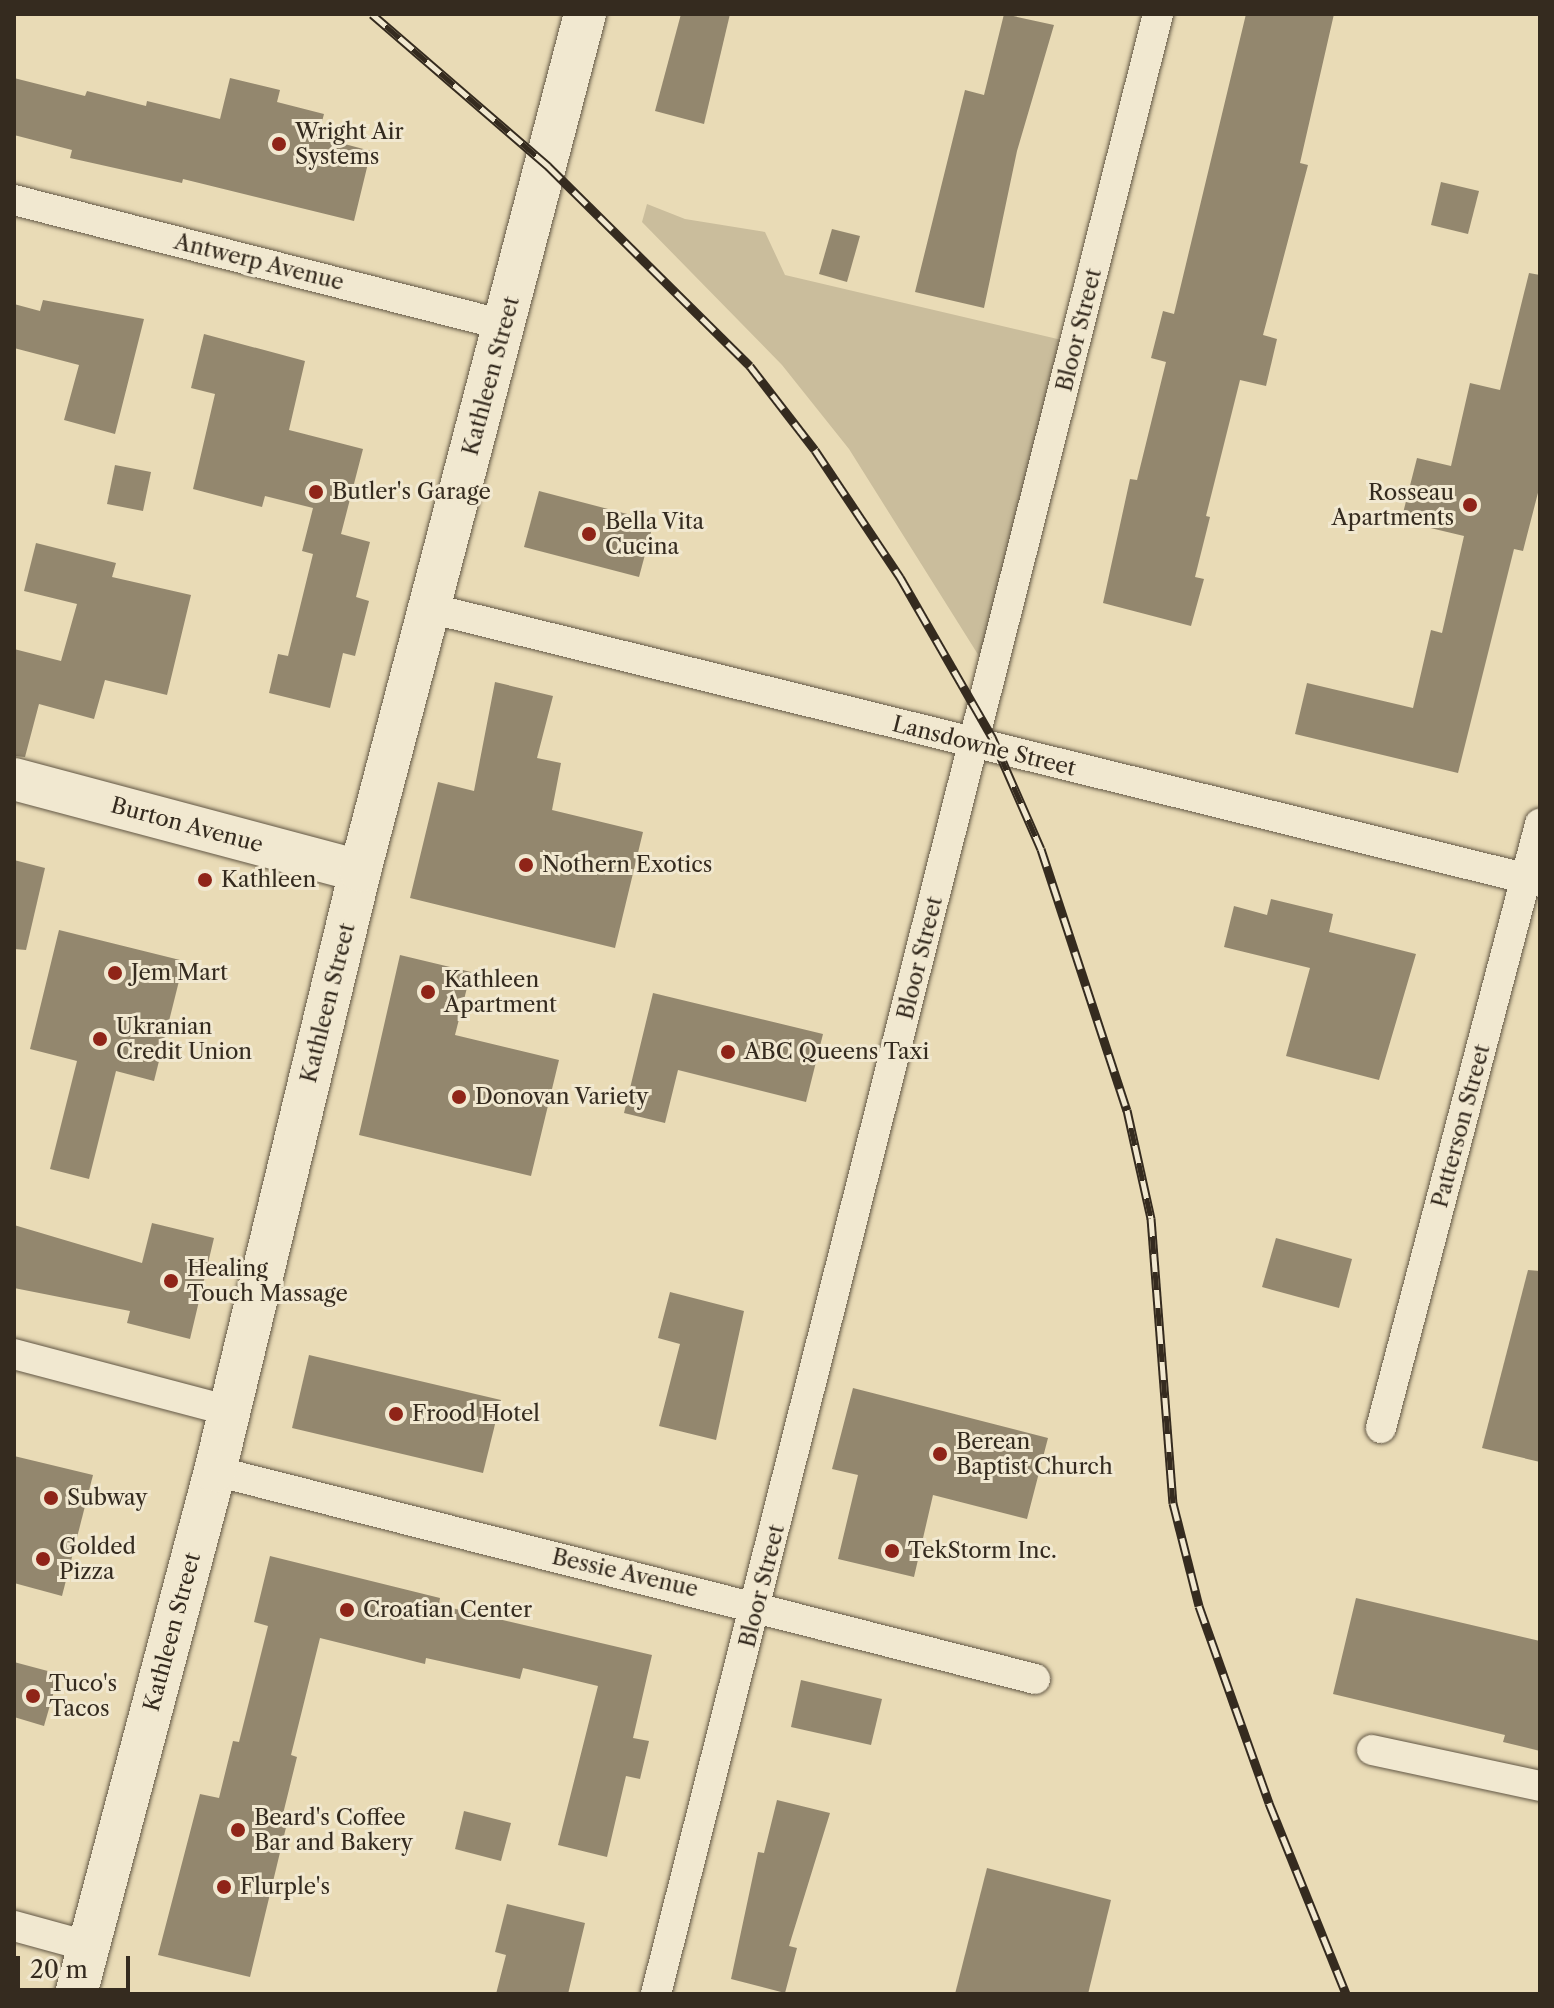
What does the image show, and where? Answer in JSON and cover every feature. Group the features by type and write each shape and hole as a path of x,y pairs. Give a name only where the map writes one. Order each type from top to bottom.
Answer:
{"street":[{"name":"Kathleen Street","path":"76,1994 215,1471 360,871 585,14"},
{"name":"Bloor Street","path":"656,1994 757,1608 1158,14"},
{"name":"Antwerp Avenue","path":"14,200 504,325"},
{"name":"Lansdowne Street","path":"429,608 1533,881"},
{"name":"Burton Avenue","path":"14,779 360,871"},
{"name":"Patterson Street","path":"1381,1428 1533,881 1540,824"},
{"path":"14,1354 229,1411"},
{"name":"Bessie Avenue","path":"215,1471 1035,1679"},
{"path":"1372,1750 1540,1786"},
{"path":"14,1926 87,1946"}],"shaded area":[{"path":"647,204 685,219 765,232 785,275 1079,344 994,680 849,449 782,365 642,222"}],"building":[{"path":"681,14 730,14 704,124 655,111"},
{"path":"1004,14 1054,25 1017,151 984,308 915,292 965,90 984,95"},
{"path":"1246,14 1334,14 1300,163 1308,165 1263,335 1277,339 1266,386 1240,380 1206,516 1210,517 1195,577 1204,579 1191,626 1103,603 1130,479 1137,480 1166,362 1151,358 1163,311 1174,314"},
{"path":"14,78 85,96 87,91 146,106 147,101 220,119 230,78 280,90 277,102 324,114 318,137 371,151 354,221 183,179 182,183 70,158 72,150 14,135"},
{"path":"1441,182 1479,191 1468,234 1431,225"},
{"path":"832,229 860,236 847,282 819,274"},
{"path":"1529,273 1540,275 1540,485 1523,551 1514,549 1458,773 1295,734 1307,683 1413,708 1431,630 1442,633 1464,536 1401,521 1417,458 1451,466 1470,383 1500,390"},
{"path":"43,300 144,319 115,434 64,420 79,365 14,348 14,304 40,311"},
{"path":"204,334 305,361 289,430 363,449 341,534 370,542 356,597 369,601 355,656 343,653 330,708 269,693 278,654 288,656 313,554 302,551 313,508 265,496 262,507 193,489 215,394 191,388"},
{"path":"115,465 151,472 143,511 107,504"},
{"name":"Bella Vita Cucina","path":"539,491 654,521 639,577 524,547"},
{"path":"36,543 116,563 112,577 191,595 167,695 105,680 94,719 39,704 25,757 14,756 14,649 61,661 77,604 24,591"},
{"name":"Nothern Exotics","path":"495,682 553,696 537,758 561,763 552,810 643,832 615,948 410,898 438,782 474,791"},
{"path":"14,860 45,868 26,950 14,949"},
{"path":"1271,899 1333,914 1329,932 1416,954 1379,1080 1286,1056 1310,968 1224,947 1234,906 1267,915"},
{"path":"59,930 184,961 154,1081 116,1071 89,1179 50,1169 77,1061 30,1049"},
{"name":"Donovan Variety","path":"400,955 471,972 455,1035 559,1060 531,1176 359,1135"},
{"name":"ABC Queens Taxi","path":"653,993 823,1034 806,1102 678,1070 665,1123 624,1113"},
{"path":"152,1223 214,1238 190,1339 127,1323 130,1311 14,1288 14,1225 142,1263"},
{"path":"1276,1238 1352,1259 1339,1308 1262,1287"},
{"path":"1528,1270 1540,1271 1540,1462 1482,1448"},
{"path":"670,1292 744,1311 716,1440 659,1426 680,1344 658,1338"},
{"name":"Frood Hotel","path":"309,1355 501,1400 483,1473 292,1428"},
{"name":"Berean Baptist Church","path":"853,1388 1048,1438 1027,1519 933,1495 914,1577 838,1559 858,1475 832,1469"},
{"path":"14,1456 93,1475 62,1596 14,1583"},
{"path":"270,1556 440,1598 439,1605 652,1655 633,1738 649,1741 640,1779 626,1776 607,1857 558,1845 598,1686 523,1668 520,1679 426,1658 425,1664 320,1638 291,1755 297,1757 283,1814 289,1815 250,1977 158,1955 200,1794 219,1798 233,1741 239,1742 268,1626 254,1622"},
{"path":"1356,1598 1540,1641 1540,1751 1503,1742 1505,1735 1333,1694"},
{"name":"Tuco's Tacos","path":"14,1662 59,1674 44,1726 14,1717"},
{"path":"801,1680 882,1699 871,1745 791,1727"},
{"path":"777,1800 830,1813 789,1946 797,1948 785,1993 731,1979 758,1852 764,1853"},
{"path":"464,1811 511,1823 501,1861 455,1849"},
{"path":"987,1868 1111,1900 1088,1994 955,1994"},
{"path":"507,1904 585,1923 568,1994 496,1994 506,1955 495,1952"}],"railway":[{"path":"372,14 548,166 750,366 815,450 900,577 992,737 1041,849 1127,1110 1151,1218 1173,1503 1199,1606 1269,1803 1346,1994"}],"place":[{"name":"Wright Air Systems","path":"279,144"},
{"name":"Butler's Garage","path":"316,492"},
{"name":"Rosseau Apartments","path":"1470,505"},
{"name":"Bella Vita Cucina","path":"589,534"},
{"name":"Nothern Exotics","path":"526,865"},
{"name":"Kathleen","path":"205,880"},
{"name":"Jem Mart","path":"115,973"},
{"name":"Kathleen Apartment","path":"428,992"},
{"name":"Ukranian Credit Union","path":"100,1039"},
{"name":"ABC Queens Taxi","path":"728,1052"},
{"name":"Donovan Variety","path":"459,1097"},
{"name":"Healing Touch Massage","path":"171,1281"},
{"name":"Frood Hotel","path":"396,1414"},
{"name":"Berean Baptist Church","path":"940,1454"},
{"name":"Subway","path":"51,1498"},
{"name":"TekStorm Inc.","path":"892,1551"},
{"name":"Golded Pizza","path":"43,1559"},
{"name":"Croatian Center","path":"347,1610"},
{"name":"Tuco's Tacos","path":"33,1696"},
{"name":"Beard's Coffee Bar and Bakery","path":"238,1830"},
{"name":"Flurple's","path":"224,1887"}]}
